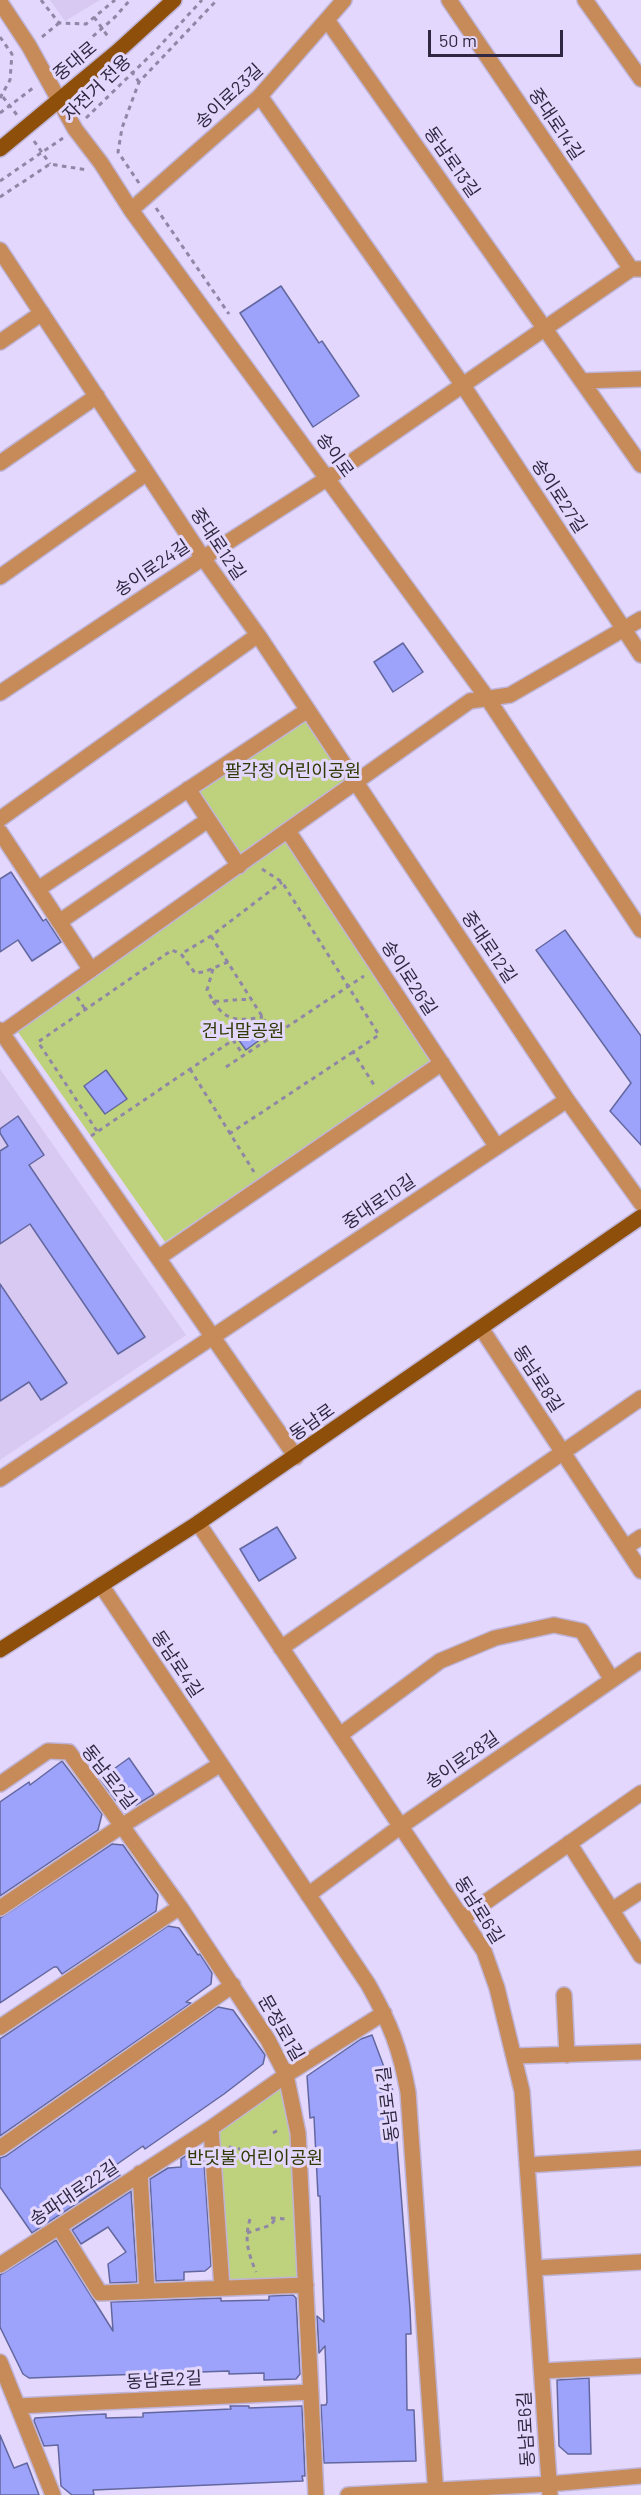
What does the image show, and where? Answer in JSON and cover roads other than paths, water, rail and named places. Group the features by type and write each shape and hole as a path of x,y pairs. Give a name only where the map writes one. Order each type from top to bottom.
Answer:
{"main road":[{"name":"중대로","path":"0,149 174,0"},
{"name":"동남로","path":"0,1650 296,1457 641,1217"}],"street":[{"name":"송이로23길","path":"130,210 260,96 344,0"},
{"name":"중대로14길","path":"449,0 636,269"},
{"path":"585,0 641,79"},
{"name":"송이로","path":"0,2 47,78 75,129 130,210 488,699 641,930"},
{"name":"동남로13길","path":"327,20 545,327"},
{"path":"260,96 462,384"},
{"name":"중대로12길","path":"0,250 203,558 258,635 567,1100 641,1203"},
{"path":"328,478 545,327 636,269"},
{"path":"0,342 42,313"},
{"path":"545,327 641,465"},
{"path":"582,381 641,379"},
{"name":"송이로27길","path":"462,384 641,655"},
{"path":"0,463 97,396"},
{"path":"0,577 147,473"},
{"name":"송이로24길","path":"0,693 328,478"},
{"path":"296,1457 1,1032 92,970 470,701 510,695 641,620"},
{"path":"0,819 258,635"},
{"path":"38,889 308,710"},
{"path":"188,789 208,820 244,862"},
{"path":"59,922 208,820"},
{"name":"송이로26길","path":"288,831 497,1147"},
{"path":"0,832 92,970"},
{"path":"158,1258 442,1063"},
{"name":"중대로10길","path":"0,1479 567,1100"},
{"name":"동남로8길","path":"481,1328 641,1570"},
{"path":"281,1648 641,1398"},
{"name":"동남로6길","path":"198,1523 484,1951 496,1988 522,2091 549,2490 641,2476"},
{"path":"626,1547 641,1537"},
{"name":"동남로4길","path":"101,1585 368,1984 384,2013 402,2055 408,2092 435,2493"},
{"path":"340,1735 440,1661 495,1638 554,1625 582,1630 612,1680"},
{"name":"송이로28길","path":"308,1895 401,1826 641,1660"},
{"name":"동남로2길","path":"0,1784 48,1751 69,1752 123,1825 0,1908"},
{"path":"123,1825 221,1764"},
{"path":"464,1918 641,1793"},
{"name":"문정로1길","path":"123,1825 233,1985 268,2040 286,2075 298,2133 316,2495"},
{"path":"569,1844 641,1956"},
{"path":"612,1910 641,1891"},
{"path":"0,2027 180,1907"},
{"path":"0,2148 233,1985"},
{"path":"564,1995 567,2055"},
{"name":"송파대로22길","path":"0,2265 211,2128 286,2075 384,2013"},
{"path":"514,2056 641,2052"},
{"path":"211,2128 222,2289"},
{"path":"527,2165 641,2158"},
{"name":"송파대로22길","path":"140,2173 147,2291"},
{"path":"59,2227 100,2293 306,2285"},
{"path":"535,2268 641,2262"},
{"path":"0,2362 53,2495"},
{"name":"동남로6길","path":"542,2371 641,2366"},
{"name":"동남로2길","path":"19,2406 311,2392"},
{"path":"348,2495 549,2490"}],"park label":[{"name":"팔각정 어린이공원","path":"293,771"},
{"name":"건너말공원","path":"243,1031"},
{"name":"반딧불 어린이공원","path":"255,2158"}]}
